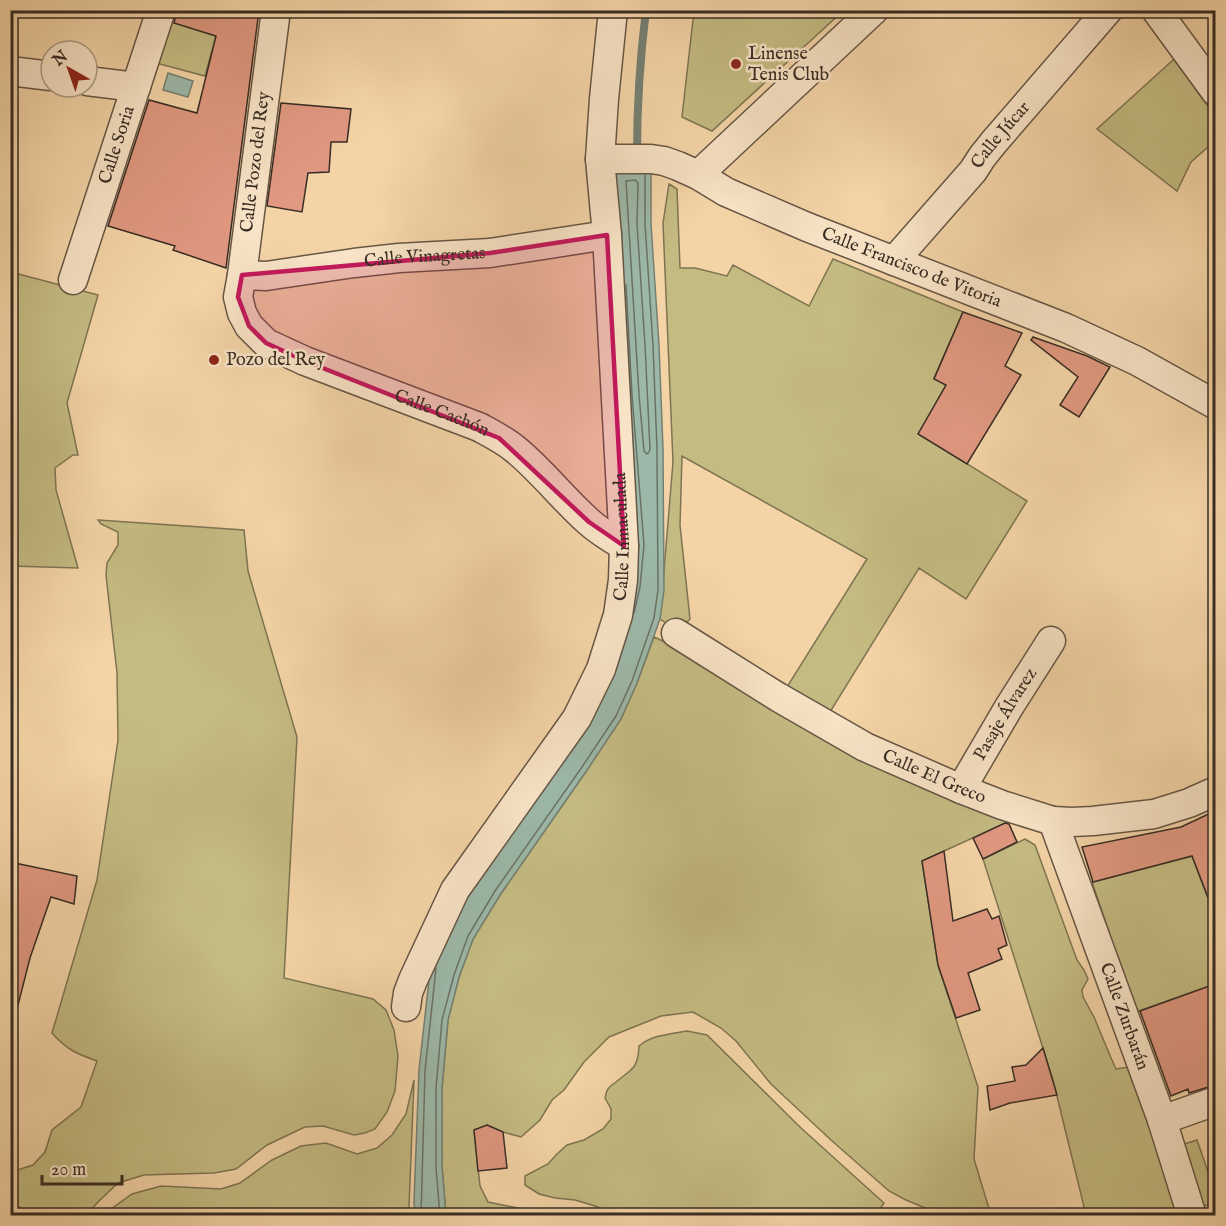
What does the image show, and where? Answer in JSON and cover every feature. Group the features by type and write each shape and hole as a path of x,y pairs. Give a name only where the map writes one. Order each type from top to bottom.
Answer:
{"street":[{"name":"Calle Soria","path":"74,280 161,10"},
{"name":"Calle Pozo del Rey","path":"242,313 238,297 276,10"},
{"name":"Calle Inmaculada","path":"406,1007 412,980 455,890 577,718 601,669 618,615 623,580 624,546 607,235 604,99 613,10"},
{"path":"698,175 874,10"},
{"name":"Calle Júcar","path":"894,261 1108,10"},
{"path":"1156,10 1215,92"},
{"path":"10,71 39,75"},
{"path":"99,82 136,87"},
{"name":"Calle Francisco de Vitoria","path":"605,159 651,159 678,166 758,206 1097,341 1215,405"},
{"name":"Calle Vinagretas","path":"242,275 267,276 399,258 490,253 607,235"},
{"name":"Calle Cachón","path":"242,313 249,326 266,343 305,361 479,427 499,438 516,449 589,522 624,546"},
{"name":"Calle El Greco","path":"676,633 778,697 864,747 961,789 1053,821 1094,821 1154,814 1189,803 1215,791"},
{"name":"Pasaje Álvarez","path":"961,789 1051,641"},
{"name":"Calle Zurbarán","path":"1053,821 1162,1120 1192,1215"},
{"path":"1162,1120 1215,1101"}],"highlighted area":[{"path":"607,235 624,546 589,522 499,438 305,361 266,343 249,326 238,297 242,275 490,253"}],"shaded area":[{"name":"Linense Tenis Club","path":"694,10 843,11 712,131 682,117"},
{"path":"169,21 216,36 205,76 156,63"},
{"path":"1174,59 1215,116 1215,141 1191,162 1177,191 1097,129"},
{"path":"669,184 677,189 680,268 695,268 727,276 733,265 809,306 833,259 963,312 934,378 946,385 919,434 1027,501 966,599 919,568 830,712 787,687 867,559 682,456 680,525 690,619 676,633 660,619 673,462 663,223"},
{"path":"11,272 98,295 67,403 78,455 73,455 55,468 56,490 78,568 11,566"},
{"path":"98,520 244,530 248,571 297,737 284,978 373,999 386,1010 394,1030 398,1056 395,1091 387,1112 375,1129 365,1133 354,1135 323,1126 305,1127 267,1145 236,1169 214,1173 144,1175 118,1183 86,1215 32,1215 11,1202 11,1172 33,1165 45,1152 52,1130 81,1107 97,1061 73,1051 52,1033 97,880 118,740 117,673 106,575 107,563 118,545 118,532 101,524"},
{"path":"654,637 1008,822 922,861 938,965 978,1087 974,1159 991,1215 942,1215 889,1191 771,1084 736,1041 721,1028 693,1012 661,1016 609,1037 584,1062 564,1090 552,1100 540,1120 521,1137 487,1125 474,1130 480,1186 488,1202 553,1215 446,1216 442,1167 442,1088 448,1020 459,977 473,939 500,895 621,719"},
{"path":"1025,839 1035,845 1077,960 1088,979 1082,990 1083,997 1116,1069 1134,1066 1184,1215 1086,1215 1053,1080 983,859"},
{"path":"1192,856 1207,896 1215,893 1215,984 1136,1012 1092,882"},
{"path":"687,1031 707,1035 801,1128 884,1203 877,1213 873,1216 603,1215 598,1207 575,1200 539,1194 525,1185 525,1176 548,1164 567,1145 584,1140 603,1129 611,1119 611,1109 605,1098 607,1091 633,1068 639,1046 655,1037"},
{"path":"414,1080 409,1207 406,1215 107,1215 111,1209 132,1194 161,1186 221,1189 240,1183 272,1160 301,1146 326,1143 357,1154 377,1148 392,1135 406,1114"},
{"path":"1197,1140 1215,1192 1215,1203 1200,1207 1181,1145"}],"water":[{"path":"168,73 193,81 188,97 163,90"},
{"path":"651,166 651,224 663,449 664,590 660,619 637,683 621,719 500,895 473,939 459,977 448,1020 442,1088 442,1167 446,1215 415,1216 419,1070 431,962 443,931 627,617 611,168"}],"building":[{"path":"177,10 259,10 226,268 173,250 175,246 108,226 149,100 197,113 216,36 174,23"},
{"path":"281,103 351,109 347,142 331,142 329,172 308,173 302,212 267,206"},
{"path":"963,312 1022,333 1005,366 1021,375 967,464 918,434 946,385 934,379"},
{"path":"1033,337 1087,356 1110,367 1079,417 1060,405 1078,377 1031,340"},
{"path":"1215,811 1214,913 1192,856 1093,882 1082,847 1181,827"},
{"path":"1005,823 1009,824 1017,842 983,859 973,838"},
{"path":"944,851 953,921 987,909 992,919 999,916 1007,945 998,949 1002,959 968,973 980,1010 956,1018 938,965 922,861"},
{"path":"10,862 77,876 74,904 51,897 30,958 18,1005 10,1004"},
{"path":"1215,984 1215,1085 1189,1093 1188,1089 1171,1096 1140,1011"},
{"path":"1043,1048 1057,1095 1010,1103 990,1110 987,1086 1015,1081 1012,1067 1026,1065"},
{"path":"487,1125 503,1132 507,1168 478,1171 474,1130"}],"waterway":[{"path":"637,154 639,82 646,10"}],"place":[{"name":"Linense Tenis Club","path":"736,64"},
{"name":"Pozo del Rey","path":"214,360"}]}
